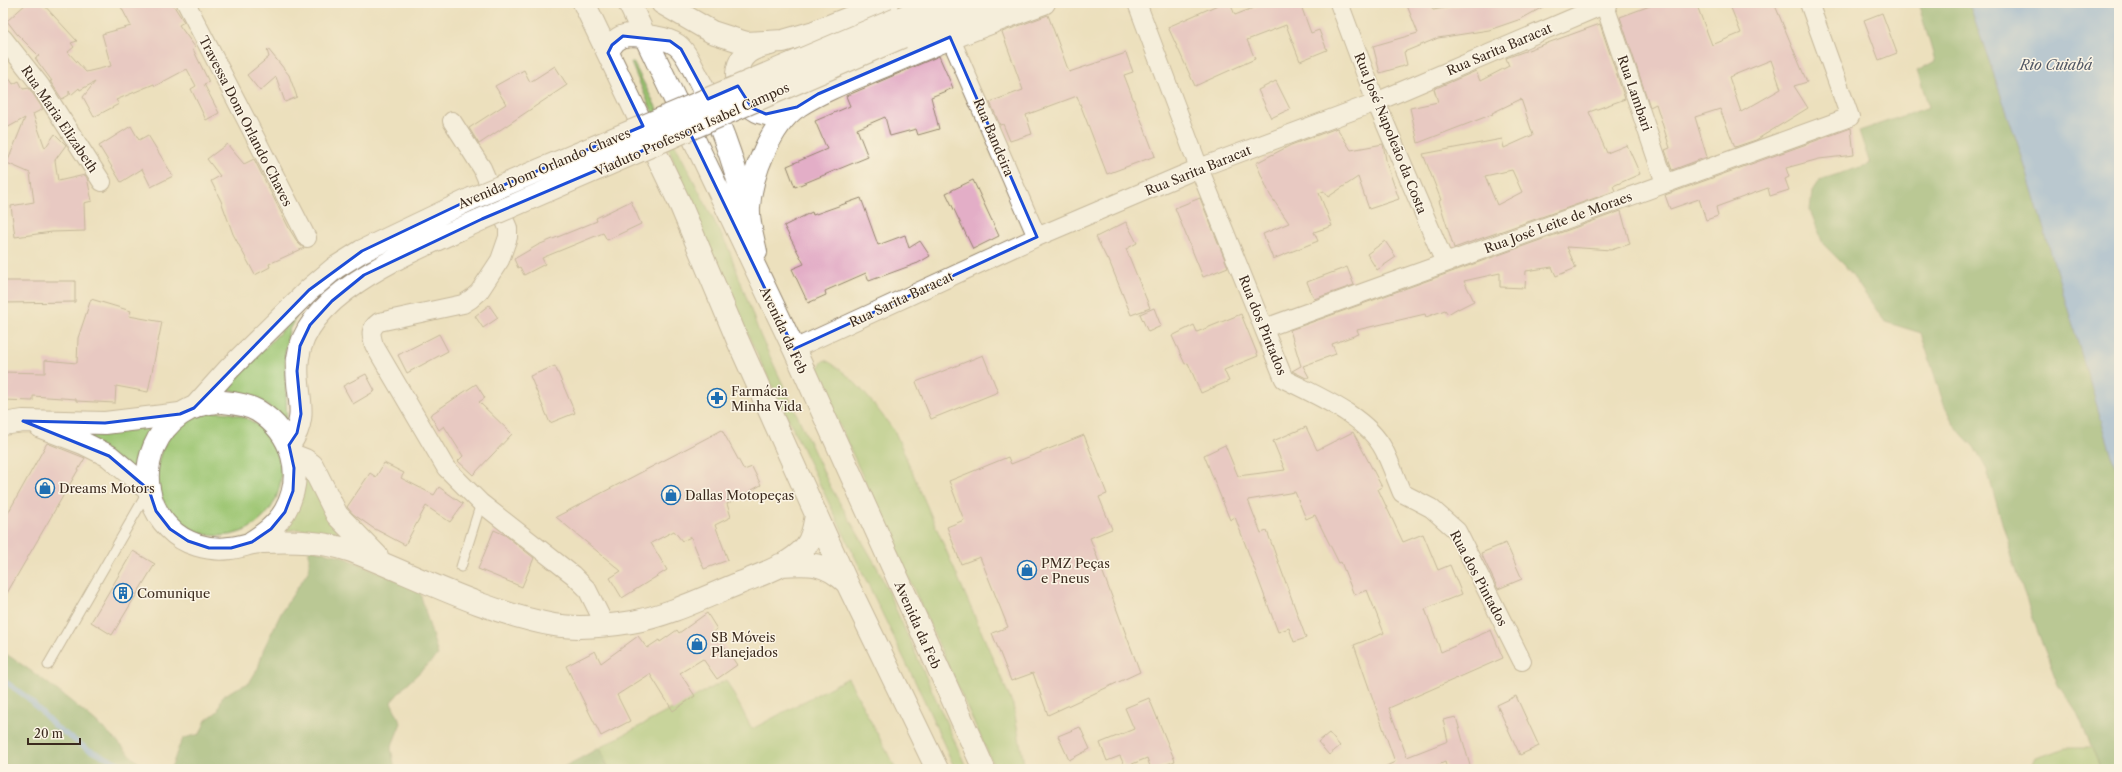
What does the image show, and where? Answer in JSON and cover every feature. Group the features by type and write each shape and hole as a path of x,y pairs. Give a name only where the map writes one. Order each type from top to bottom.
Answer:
{"main road":[{"path":"584,3 681,206 738,341 847,584 937,769"},
{"name":"Avenida da Feb","path":"629,3 794,349 984,769"},
{"path":"662,3 684,17 725,37 746,43 782,41"},
{"name":"Avenida Dom Orlando Chaves","path":"780,565 672,611 632,622 605,625 555,625 478,603 352,550 317,542 252,542 231,548 209,548 188,541 170,528 156,511 149,490 148,466 154,444 168,424 187,411 309,290 336,268 362,251 471,198 895,20 942,3"},
{"name":"Avenida Dom Orlando Chaves","path":"895,20 941,21 995,3"},
{"path":"895,20 814,32 758,46 746,53 739,65 737,85 742,96 752,108 766,114 780,112 796,107 818,94 950,37 1044,3"},
{"name":"Viaduto Professora Isabel Campos","path":"482,219 895,20"},
{"path":"608,53 612,45 623,36 644,37 670,41 681,48 711,105 732,155 752,232"},
{"path":"761,279 749,208 754,180 766,146 776,129 796,107"},
{"name":"Avenida Dom Orlando Chaves","path":"290,450 297,434 302,414 297,371 300,346 310,325 321,312 364,275 482,219"},
{"name":"Avenida Dom Orlando Chaves","path":"13,422 105,423 187,411 210,402 234,403 257,411 276,426 290,450 294,468 293,491 285,512 271,529 252,542"},
{"name":"Avenida Dom Orlando Chaves","path":"13,422 56,432 99,450 109,456 149,490"},
{"name":"Avenida Dom Orlando Chaves","path":"290,450 312,465 338,515 346,526 383,563"},
{"path":"780,565 806,546 814,532 816,515"},
{"path":"780,565 807,564 822,566 834,572 847,584"}],"street":[{"name":"Travessa Dom Orlando Chaves","path":"186,3 307,238"},
{"name":"Rua dos Pintados","path":"1137,3 1199,168 1265,328 1284,379 1323,399 1363,423 1384,449 1402,493 1431,508 1457,531 1522,661"},
{"name":"Rua José Napoleão da Costa","path":"1339,3 1376,102 1445,263"},
{"name":"Rua Sarita Baracat","path":"794,349 1037,237 1199,168 1376,102 1606,3"},
{"name":"Rua Lambari","path":"1606,3 1665,184"},
{"name":"Rua José Leite de Moraes","path":"1265,328 1850,116 1809,3"},
{"name":"Rua Bandeira","path":"950,37 1037,237"},
{"name":"Rua Maria Elizabeth","path":"3,38 40,85 102,182"},
{"path":"452,121 482,168 508,228 508,237 500,260 479,292 463,304 379,322 372,327 370,334 374,345 446,468 481,503 573,575 587,590 605,625"}],"lane":[{"path":"48,665 149,490"},
{"path":"461,567 481,503"}],"highlighted area":[{"path":"623,36 670,41 681,49 708,99 738,86 752,108 766,114 797,107 818,94 950,37 1037,237 794,349 689,131 482,219 364,275 332,301 310,325 300,346 297,371 301,414 297,433 289,445 294,468 293,491 285,512 271,529 252,542 231,548 209,548 188,541 170,529 156,511 149,490 109,456 23,421 105,423 180,414 194,408 309,290 362,251 471,199 643,126 608,53 612,45"}],"green space":[{"path":"1918,3 1969,3 2021,153 2113,459 2119,473 2119,769 2101,769 2078,715 2058,685 2013,561 1987,470 1974,447 1955,427 1944,405 1921,333 1885,322 1846,267 1823,244 1810,210 1812,191 1819,180 1870,164 1859,131 1929,107 1917,71 1935,61"},
{"path":"633,62 729,250 760,335 830,486 877,567 967,769 955,769 925,702 754,348 685,194 672,157 631,63"},
{"path":"297,315 289,330 285,354 287,428 274,412 261,401 236,391 225,389"},
{"path":"825,360 845,373 854,382 872,402 895,432 1013,705 1025,769 995,769 816,373 821,363"},
{"path":"219,412 231,413 243,417 263,430 276,450 280,462 280,486 276,498 263,518 243,531 231,535 219,536 207,535 195,531 175,518 162,498 158,486 157,474 158,462 162,450 175,430 195,417 207,413"},
{"path":"153,420 140,450 134,469 58,425"},
{"path":"303,471 339,534 298,529 277,532"},
{"path":"309,549 341,556 419,589 438,655 406,685 391,702 401,723 391,748 395,769 170,769 184,738 200,734 206,720 218,711 222,697 249,683 258,668 264,648 282,611 309,570"},
{"path":"3,652 32,671 73,703 112,736 138,762 148,769 3,769"},
{"path":"848,678 896,769 609,769 599,748 726,680 752,729"},
{"path":"599,748 609,769 560,769"},
{"path":"2066,748 2092,748 2101,769 2030,769 2035,758"}],"water":[{"name":"Rio Cuiabá","path":"1969,3 2119,3 2119,473 2113,459 2021,153"}],"building":[{"path":"27,3 42,3 77,41 71,43 74,47 68,52 86,72 111,66 102,34 131,26 119,3 172,3 184,22 179,25 195,47 193,49 209,82 204,84 219,113 206,120 191,89 196,86 187,69 155,86 154,84 116,100 119,104 94,117 83,97 95,82 80,90 79,88 71,95 69,91 69,95 62,99 50,81 52,81 35,58 39,56 17,34 7,21"},
{"path":"1222,3 1230,3 1235,15 1266,3 1300,3 1311,33 1319,30 1327,50 1300,61 1286,25 1247,40 1255,59 1195,86 1168,27"},
{"path":"1406,3 1430,3 1433,10 1473,3 1550,3 1521,19 1489,30 1438,38 1404,52 1407,65 1380,73 1373,46 1418,33"},
{"path":"1658,3 1696,3 1712,45 1741,33 1729,3 1774,3 1807,82 1794,86 1808,108 1756,140 1735,147 1720,109 1695,117 1707,157 1672,170 1665,150 1670,148 1656,104 1650,107 1620,17","holes":["1771,60 1781,89 1741,112 1729,77"]},
{"path":"1882,13 1897,53 1879,60 1864,20"},
{"path":"1048,15 1069,72 1126,53 1133,72 1124,75 1155,156 1107,174 1077,96 1026,115 1032,134 1010,141 1003,124 1000,125 990,102 1023,90 1002,32"},
{"path":"1600,24 1625,99 1589,112 1607,153 1627,145 1640,174 1613,186 1615,191 1454,248 1439,201 1441,200 1423,154 1502,139 1504,148 1533,135 1521,99 1492,113 1493,114 1418,143 1410,108 1438,102 1434,89 1476,71 1480,81 1509,66 1506,58","holes":["1512,170 1522,192 1497,205 1485,176"]},
{"path":"268,49 289,75 297,97 285,102 276,77 260,91 247,75 269,57"},
{"path":"939,56 953,88 931,97 939,129 918,135 916,129 890,136 885,117 857,129 868,157 795,187 787,166 827,149 815,121 850,106 846,96"},
{"path":"555,66 567,85 479,144 469,128 506,104 495,86 524,70 530,82"},
{"path":"3,69 13,84 19,81 23,89 29,88 43,109 33,114 45,148 55,134 66,145 55,160 58,181 85,175 87,178 92,201 84,203 85,231 52,232 15,237 11,206 34,202 30,173 7,163 25,118 3,130"},
{"path":"1276,81 1290,109 1271,118 1258,90"},
{"path":"131,126 139,140 148,135 173,176 151,187 142,169 121,182 99,146"},
{"path":"1337,128 1351,150 1383,144 1387,165 1399,199 1369,209 1358,177 1328,197 1324,191 1319,193 1332,226 1314,232 1318,241 1273,259 1263,234 1289,223 1270,195 1256,163 1291,145"},
{"path":"1851,128 1854,155 1819,159 1786,168 1789,177 1785,179 1789,190 1770,196 1768,188 1716,207 1718,216 1706,220 1699,199 1670,209 1665,195"},
{"path":"227,144 244,164 254,159 290,230 298,243 304,248 269,264 270,267 255,275 233,234 221,201 211,181 220,176 207,159"},
{"path":"973,180 999,236 973,249 946,193"},
{"path":"861,198 878,245 905,235 909,248 920,241 930,256 918,263 869,281 866,273 825,291 826,295 808,303 792,269 804,264 784,226 812,212 813,215"},
{"path":"1200,198 1228,267 1203,277 1175,208"},
{"path":"631,201 641,224 607,240 603,233 542,258 545,264 524,275 520,267 518,268 514,259 538,245 597,221 596,218"},
{"path":"1621,211 1630,244 1611,250 1567,247 1576,268 1556,276 1552,267 1526,271 1525,288 1500,287 1500,273 1464,281 1474,301 1448,314 1445,310 1426,317 1425,314 1357,330 1359,334 1332,344 1336,354 1303,366 1309,377 1306,378 1292,371 1301,366 1290,330"},
{"path":"1126,222 1137,243 1126,249 1150,308 1131,315 1108,258 1107,259 1096,237"},
{"path":"1385,241 1396,257 1377,270 1367,254"},
{"path":"1347,267 1354,285 1314,299 1307,282"},
{"path":"3,281 75,281 75,302 3,303"},
{"path":"91,299 131,311 129,316 162,322 148,392 116,386 115,403 76,401 76,399 33,396 33,401 3,400 3,372 45,373 45,360 77,363 78,338"},
{"path":"489,305 498,318 483,328 475,316"},
{"path":"1154,308 1161,326 1148,332 1140,314"},
{"path":"1241,314 1258,356 1224,370 1229,381 1201,393 1188,363 1185,364 1172,336 1194,325 1197,332"},
{"path":"439,334 448,351 407,373 398,355"},
{"path":"983,355 998,392 931,419 916,382"},
{"path":"555,366 575,413 550,423 530,376"},
{"path":"366,374 375,391 353,404 343,386"},
{"path":"476,384 485,398 479,402 512,434 473,475 458,461 463,456 444,426 439,430 430,415"},
{"path":"1306,427 1317,450 1353,432 1382,487 1378,489 1403,542 1423,534 1438,570 1450,565 1462,594 1425,609 1441,652 1491,630 1503,658 1389,708 1407,757 1448,741 1443,720 1456,717 1471,769 1447,769 1445,762 1429,769 1380,769 1395,762 1354,645 1384,633 1367,590 1354,595 1341,562 1339,563 1315,515 1306,519 1295,492 1248,500 1261,533 1267,531 1306,638 1294,642 1289,628 1278,632 1235,517 1230,520 1204,455 1225,445 1238,476 1285,470 1273,441"},
{"name":"Dallas Motopeças","path":"722,430 744,470 752,467 761,485 727,504 731,517 715,525 728,560 704,569 691,537 682,541 674,531 651,543 667,570 622,598 610,578 621,571 556,517"},
{"name":"PMZ Peças e Pneus","path":"1084,435 1107,494 1099,497 1112,529 1090,538 1140,672 1048,715 1033,673 1011,681 992,633 1008,627 980,557 961,564 947,527 964,520 949,481 1008,457 1011,464"},
{"name":"Dreams Motors","path":"47,443 85,458 3,600 3,522"},
{"path":"384,463 404,473 401,478 434,495 439,487 463,504 450,522 426,506 405,545 373,528 353,514 347,507 370,473 376,477"},
{"path":"494,530 505,535 534,558 522,587 478,569"},
{"path":"1506,543 1522,579 1498,589 1481,553"},
{"name":"Comunique","path":"133,551 155,564 112,635 91,622"},
{"path":"707,613 717,629 714,631 737,665 717,679 703,659 680,673 695,696 673,711 650,674 617,695 630,721 601,736 566,666 595,651 601,663 638,636 647,648 659,640 660,642 677,630 679,633"},
{"path":"1516,696 1539,746 1520,755 1497,705"},
{"path":"1149,698 1175,761 1156,769 1151,769 1147,758 1125,767 1120,756 1107,761 1100,743 1134,729 1125,708"},
{"path":"1080,727 1090,749 1069,760 1058,736"},
{"path":"1329,733 1340,746 1329,755 1318,742"}],"waterway":[{"path":"3,680 28,698 56,727 87,749 132,769"}],"place":[{"name":"Farmácia Minha Vida","path":"717,398"},
{"name":"Dreams Motors","path":"45,488"},
{"name":"Dallas Motopeças","path":"671,495"},
{"name":"PMZ Peças e Pneus","path":"1027,570"},
{"name":"Comunique","path":"123,593"},
{"name":"SB Móveis Planejados","path":"697,644"}]}
